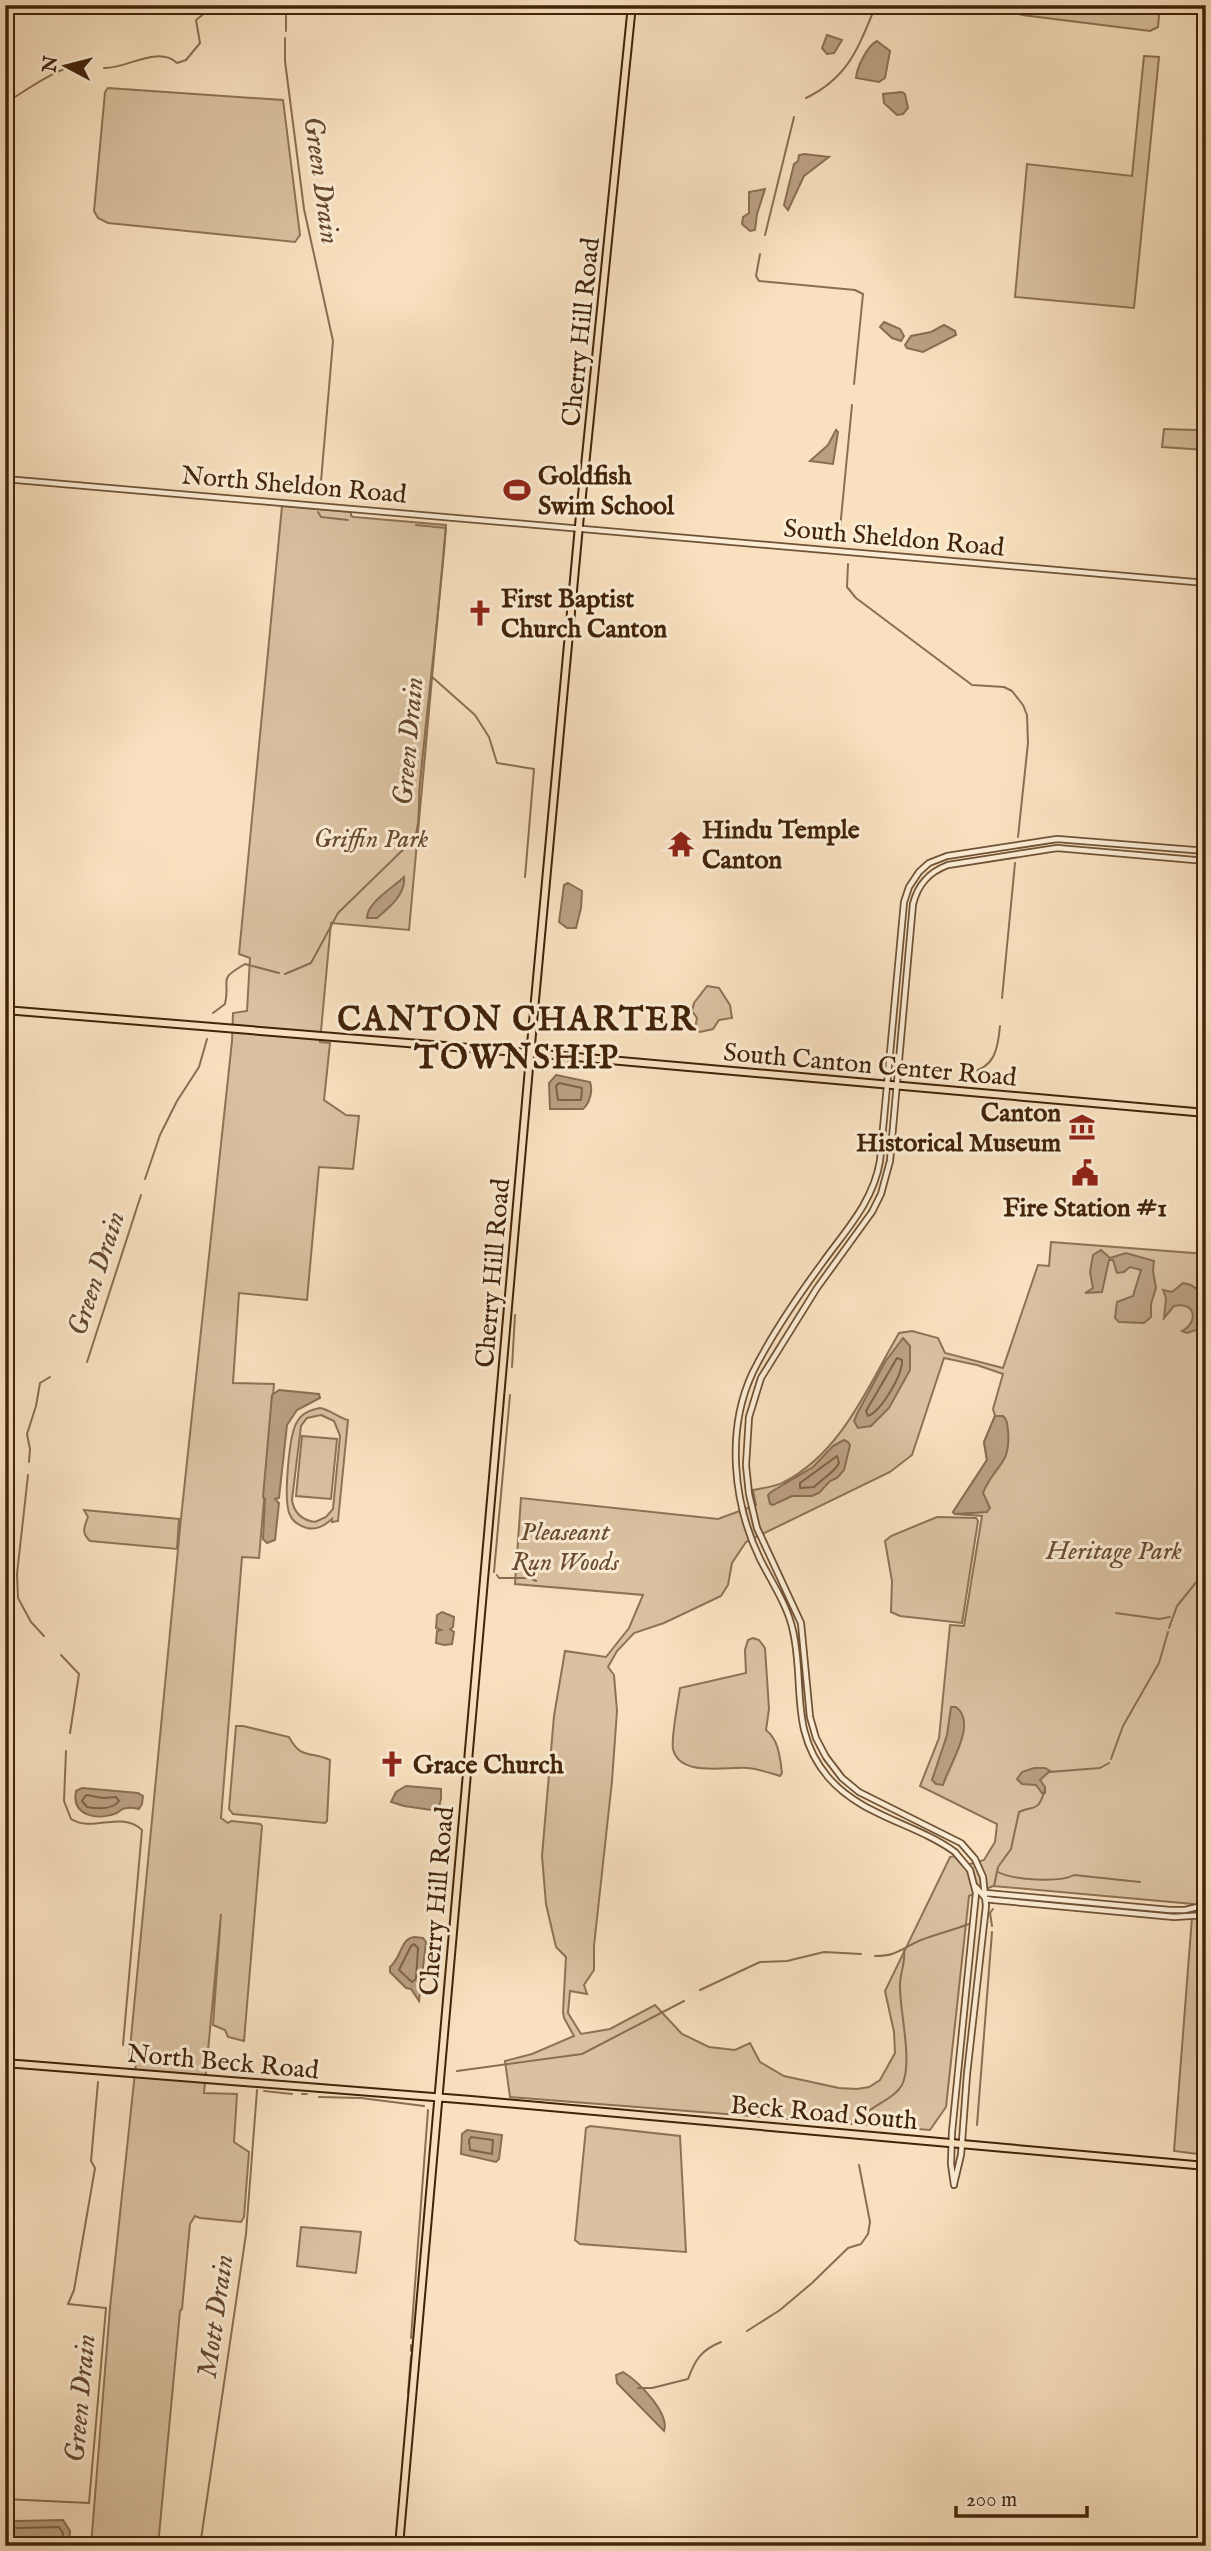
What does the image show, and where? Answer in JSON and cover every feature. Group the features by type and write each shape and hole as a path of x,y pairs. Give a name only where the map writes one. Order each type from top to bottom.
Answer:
{"main road":[{"name":"Cherry Hill Road","path":"399,2546 579,528 632,5"},
{"name":"South Canton Center Road","path":"5,1010 531,1053 1206,1113"},
{"name":"North Beck Road","path":"5,2063 438,2098"},
{"name":"Beck Road South","path":"438,2098 1206,2166"}],"street":[{"name":"North Sheldon Road","path":"5,479 579,528"},
{"name":"South Sheldon Road","path":"579,528 1206,583"},
{"path":"1206,851 1057,839 947,856 929,863 916,876 907,892 904,906 881,1150 875,1184 862,1209 811,1279 765,1351 748,1385 737,1431 736,1465 740,1496 751,1539 792,1626 800,1714 810,1749 826,1774 847,1795 955,1852 967,1864 976,1886 986,1896 1161,1916 1206,1915"},
{"path":"976,1886 952,2142 954,2185 962,2143 986,1896 979,1865 965,1847 947,1835 859,1792 834,1769 819,1745 810,1717 801,1623 761,1536 749,1494 746,1447 749,1417 756,1389 773,1356 817,1288 872,1212 886,1178 891,1151 913,907 922,882 937,869 948,865 1057,848 1206,861"},
{"path":"904,906 913,907"},
{"path":"897,979 906,980"},
{"path":"891,1040 901,1041"},
{"path":"881,1150 891,1151"},
{"path":"748,1385 756,1389"},
{"path":"986,1896 1170,1910 1206,1905"},
{"path":"964,2016 973,2017"}],"green space":[{"path":"1006,5 1160,5 1158,27 1150,31 1022,15 1009,10"},
{"path":"1144,56 1159,57 1134,308 1015,297 1027,164 1132,176"},
{"path":"108,88 283,100 300,235 295,242 108,223 98,218 94,211 105,92"},
{"path":"1206,427 1206,450 1162,447 1164,429 1195,430"},
{"name":"Griffin Park","path":"282,506 351,512 354,517 446,525 409,930 331,923 320,1042 330,1043 324,1100 346,1115 359,1116 353,1169 319,1167 307,1300 239,1293 233,1383 274,1384 259,1558 242,1557 221,1818 228,1823 231,1821 262,1826 244,2041 228,2037 225,2030 213,2025 221,1914 204,2093 237,2094 234,2142 249,2152 244,2217 241,2222 195,2216 190,2224 158,2546 91,2546 110,2308 136,2063 129,2059 181,1518 233,1013 247,1011 250,958 239,954"},
{"path":"707,986 719,988 730,1005 732,1018 719,1020 713,1029 700,1032 695,1029 697,1018 692,1011 694,1003"},
{"path":"1051,1242 1206,1254 1206,2155 1174,2151 1193,1904 993,1886 969,1896 946,2107 930,2130 510,2097 505,2061 532,2054 574,2036 564,2018 566,1957 556,1947 546,1904 542,1856 554,1716 565,1651 606,1657 629,1628 643,1595 515,1584 521,1498 718,1519 756,1505 753,1490 780,1484 804,1469 838,1436 899,1333 912,1331 938,1338 945,1353 1003,1368 1038,1265 1049,1266","holes":["944,1358 1003,1374 993,1409 995,1416 984,1442 987,1460 953,1512 982,1516 964,1626 950,1625 939,1738 920,1786 997,1824 995,1842 984,1860 963,1866 954,1856 950,1857 885,1991 894,2032 895,2053 880,2080 869,2087 857,2089 839,2088 784,2076 760,2062 750,2043 735,2050 709,2047 682,2034 655,2005 610,2029 581,2034 568,2013 570,1991 587,1994 584,1985 594,1970 594,1946 617,1711 614,1675 608,1667 617,1651 634,1633 664,1623 721,1596 728,1585 732,1563 746,1542 890,1472 912,1455"]},
{"path":"320,1408 348,1420 338,1521 332,1522 332,1519 320,1527 311,1528 297,1523 290,1515 287,1497 289,1453 294,1429 301,1416","holes":["321,1415 334,1421 340,1436 333,1509 326,1517 315,1522 306,1520 294,1509 292,1500 301,1426 307,1418"]},
{"path":"302,1436 337,1439 331,1499 296,1496"},
{"path":"84,1510 179,1519 177,1549 90,1541 84,1533 88,1517"},
{"path":"937,1517 976,1518 978,1521 962,1623 900,1616 891,1612 892,1581 885,1541"},
{"path":"748,1640 759,1640 765,1648 769,1709 766,1730 776,1744 782,1773 780,1776 752,1769 705,1769 685,1764 677,1758 673,1749 680,1688 746,1673 745,1650"},
{"path":"236,1726 289,1737 302,1752 330,1760 325,1823 233,1814 229,1809"},
{"path":"590,2126 680,2136 686,2252 580,2244 575,2240 586,2128"},
{"path":"301,2227 361,2232 356,2273 297,2266"}],"water":[{"path":"827,35 842,40 834,53 827,54 822,48"},
{"path":"877,41 890,51 885,78 879,82 856,78 863,57"},
{"path":"883,94 905,94 908,108 903,114 897,115 884,103"},
{"path":"799,155 829,157 804,176 788,210 784,205 794,164"},
{"path":"765,189 755,230 750,231 742,224 743,217 749,213 749,192"},
{"path":"884,322 900,329 904,336 901,341 892,338 880,327"},
{"path":"944,325 955,331 956,335 923,352 905,345 911,336 931,332"},
{"path":"836,430 838,432 833,464 810,461 828,445"},
{"path":"404,877 400,895 391,905 377,918 367,918 371,906"},
{"path":"568,883 582,891 576,928 567,928 559,922 564,885"},
{"path":"556,1075 590,1082 590,1096 583,1109 550,1109 549,1083"},
{"path":"1101,1250 1110,1258 1126,1253 1154,1261 1156,1288 1151,1304 1151,1317 1144,1323 1119,1322 1115,1318 1117,1302 1133,1296 1141,1270 1130,1267 1117,1273 1113,1260 1109,1260 1102,1292 1085,1293 1093,1288 1090,1272 1093,1255"},
{"path":"1183,1283 1191,1285 1206,1296 1206,1323 1202,1328 1187,1333 1182,1331 1188,1327 1193,1317 1186,1306 1174,1306 1164,1318 1166,1298 1163,1290 1172,1292"},
{"path":"903,1338 910,1346 910,1370 889,1408 871,1426 858,1428 854,1421 857,1414 885,1362"},
{"path":"279,1390 319,1394 320,1398 297,1410 287,1425 279,1498 275,1499 279,1503 275,1540 267,1543 263,1539 263,1497 272,1395"},
{"path":"995,1416 1003,1416 1006,1419 1008,1443 1004,1459 983,1493 990,1508 987,1512 955,1514 953,1512 987,1460 984,1442"},
{"path":"844,1440 850,1445 844,1470 837,1478 812,1496 792,1496 770,1504 768,1495 771,1492 813,1467 833,1446"},
{"path":"442,1612 454,1617 453,1627 450,1629 454,1632 452,1644 436,1643 437,1631 441,1630 436,1628 437,1615"},
{"path":"951,1707 956,1707 962,1714 963,1733 943,1785 936,1784 932,1780 947,1735"},
{"path":"1034,1768 1050,1771 1040,1780 1045,1787 1045,1793 1036,1785 1022,1784 1017,1779 1022,1772"},
{"path":"406,1786 441,1789 438,1811 391,1802 396,1792"},
{"path":"82,1788 138,1793 143,1796 142,1804 139,1809 124,1808 110,1815 94,1816 82,1811 78,1806 76,1791"},
{"path":"409,1938 423,1938 426,1942 419,2001 411,1989 406,1988 390,1972 390,1967 403,1945"},
{"path":"467,2130 502,2135 499,2159 496,2162 461,2154 462,2134"},
{"path":"623,2372 637,2382 658,2407 665,2424 664,2431 617,2383 616,2375"},
{"path":"5,2519 63,2520 70,2531 69,2546 5,2546"}],"waterway":[{"path":"104,68 161,56 177,63 186,60 200,43 196,20 215,5"},
{"name":"Green Drain","path":"286,5 286,31"},
{"path":"806,98 821,90 842,71 857,48 876,5"},
{"name":"Green Drain","path":"285,38 285,61 304,209 333,341 320,493"},
{"path":"5,103 57,72 69,67 87,66"},
{"path":"765,235 794,117"},
{"path":"760,254 756,276 759,281 855,290 863,294 854,384"},
{"path":"839,539 852,405"},
{"name":"Green Drain","path":"318,512 321,517 348,520"},
{"name":"Green Drain","path":"285,974 311,963 338,913 416,835 446,528 416,525"},
{"path":"848,564 847,587 856,598 972,685 1004,687 1012,691 1023,705 1027,715 1028,743 1018,837"},
{"path":"431,676 475,715 489,737 497,763 534,769 525,877"},
{"path":"1002,998 1015,863"},
{"name":"Green Drain","path":"213,1013 225,1004 226,980 245,964 279,973"},
{"path":"970,1072 985,1066 994,1056 1000,1026"},
{"name":"Green Drain","path":"145,1179 160,1135 177,1101 199,1067 207,1039"},
{"name":"Green Drain","path":"87,1362 141,1195"},
{"path":"512,1367 515,1315"},
{"name":"Green Drain","path":"29,1462 27,1434 40,1383 50,1377"},
{"path":"494,1572 510,1395"},
{"name":"Green Drain","path":"28,1475 17,1574 18,1598 31,1622 44,1636"},
{"name":"Mott Drain","path":"1169,1628 1177,1606 1206,1570"},
{"path":"497,1575 499,1578 530,1578 536,1581"},
{"path":"1116,1613 1159,1619 1170,1617"},
{"name":"Mott Drain","path":"1111,1759 1123,1726 1159,1663 1168,1632"},
{"name":"Green Drain","path":"61,1655 79,1674 70,1733"},
{"name":"Green Drain","path":"66,1751 64,1801 71,1819 89,1824 126,1822 142,1830 123,2045"},
{"name":"Mott Drain","path":"1049,1772 1100,1768 1109,1763"},
{"name":"Mott Drain","path":"994,1886 998,1867 1011,1849 1019,1812 1037,1806 1044,1792"},
{"path":"998,1872 1036,1880 1074,1875 1140,1882"},
{"name":"Mott Drain","path":"992,1926 990,1913 993,1909"},
{"name":"Mott Drain","path":"875,1956 895,1953 921,1940 969,1924"},
{"path":"977,2125 992,1932"},
{"path":"864,2115 895,2094 905,2076 906,2051 900,1988 904,1951"},
{"name":"Mott Drain","path":"700,1990 760,1962 787,1961 824,1952 861,1954"},
{"name":"Mott Drain","path":"457,2071 582,2054 684,2001"},
{"name":"Green Drain","path":"5,2499 89,2503 106,2308 68,2304 74,2290 95,2168 91,2161 98,2082"},
{"name":"Mott Drain","path":"200,2546 246,2234 257,2090"},
{"name":"Mott Drain","path":"264,2091 292,2094"},
{"name":"Mott Drain","path":"302,2094 307,2094"},
{"name":"Mott Drain","path":"319,2097 361,2098 424,2106"},
{"path":"411,2338 428,2110"},
{"path":"747,2331 780,2310 848,2248 861,2244 868,2234 870,2222 859,2165"},
{"path":"638,2388 652,2388 688,2379 700,2356 708,2348 721,2342"},
{"path":"411,2345 411,2351"},
{"path":"408,2393 411,2356"}],"place":[{"name":"Goldfish Swim School","path":"517,490"},
{"name":"First Baptist Church Canton","path":"480,613"},
{"name":"Hindu Temple Canton","path":"681,844"},
{"name":"Canton Historical Museum","path":"1082,1127"},
{"name":"Fire Station #1","path":"1085,1173"},
{"name":"Grace Church","path":"392,1764"}],"district":[{"name":"CANTON CHARTER TOWNSHIP","path":"517,1037"}],"park label":[{"name":"Pleaseant Run Woods","path":"565,1546"},
{"name":"Heritage Park","path":"1114,1550"}]}
